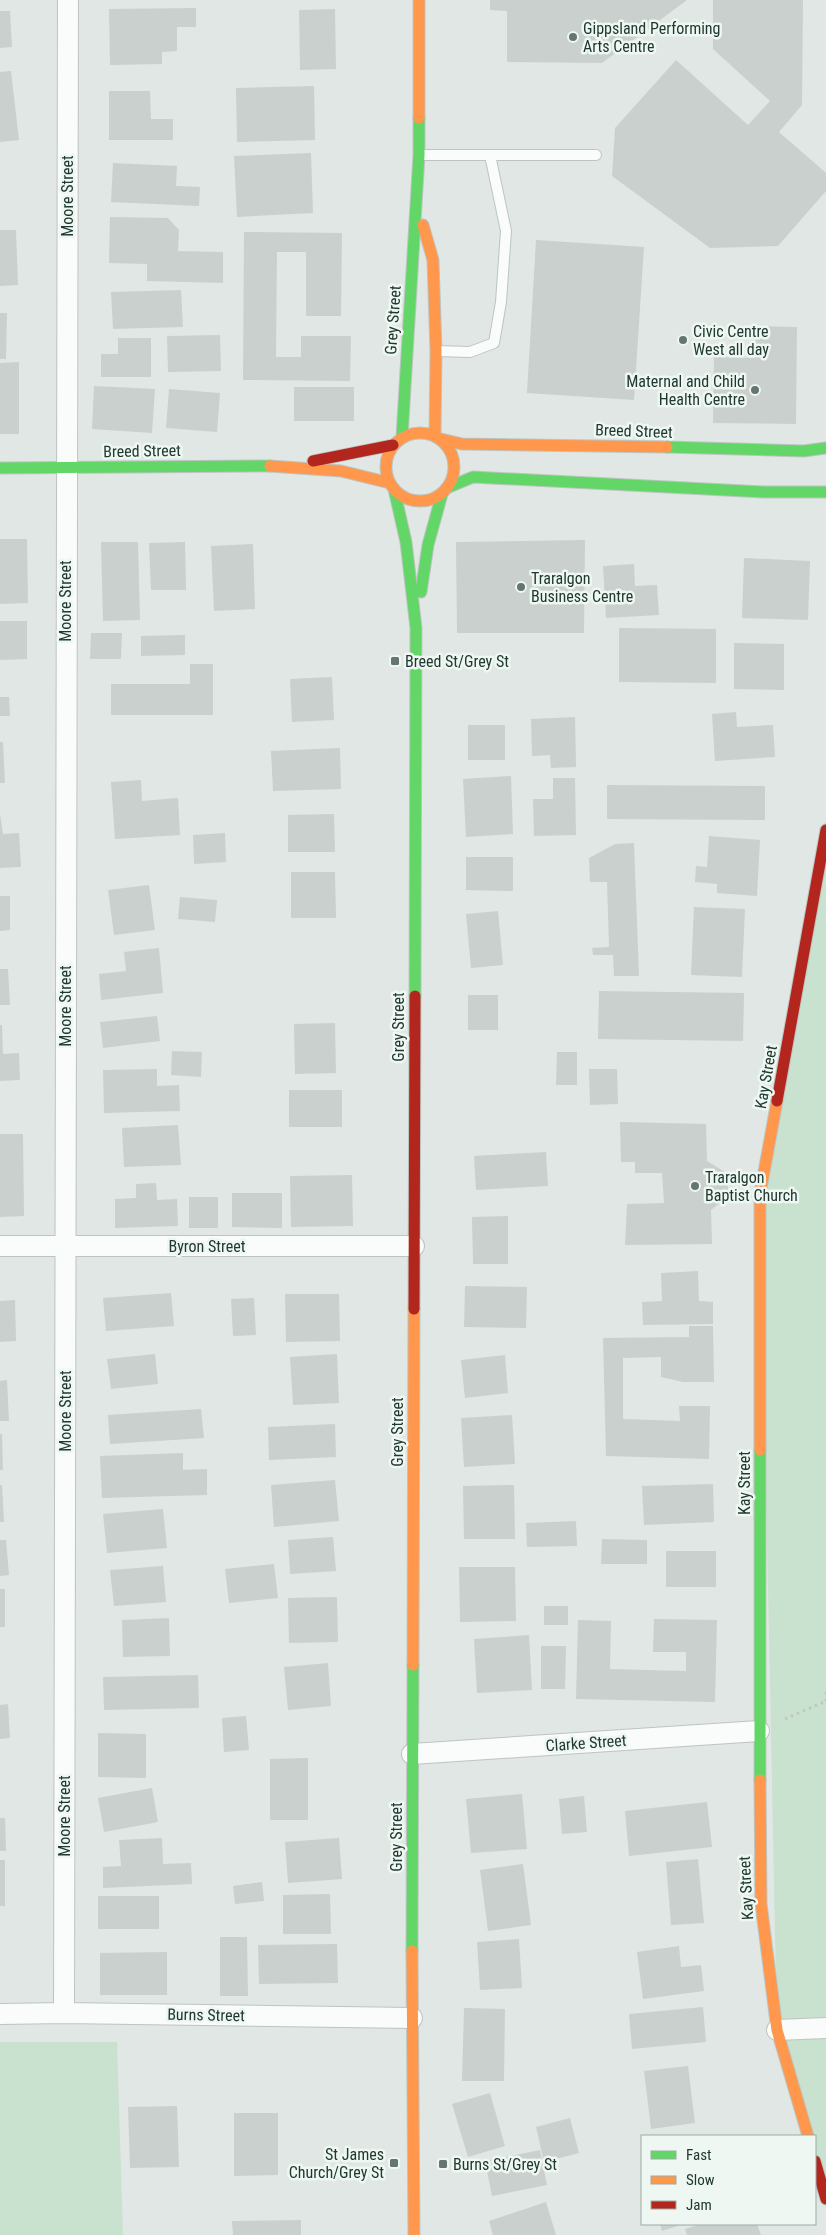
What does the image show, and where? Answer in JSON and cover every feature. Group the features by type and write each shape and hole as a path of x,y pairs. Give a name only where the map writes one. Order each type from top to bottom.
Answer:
{"main road":[{"name":"Grey Street","path":"397,441 417,204 421,0"},
{"name":"Grey Street","path":"417,204 432,260 438,437"},
{"path":"445,490 455,470 452,453 438,437 424,432 412,433 397,441 387,457 386,471 392,486 411,500 422,502 473,477 764,492 826,492"},
{"name":"Breed Street","path":"438,437 462,444 804,451 826,448"},
{"name":"Breed Street","path":"285,466 397,441"},
{"name":"Breed Street","path":"0,468 285,466 341,471 392,486"},
{"name":"Grey Street","path":"392,486 406,542 416,628 412,1754 414,2235"},
{"name":"Grey Street","path":"416,628 428,545 445,490"},
{"name":"Kay Street","path":"808,2135 777,2030 761,1904 759,1731 760,1194 826,830"},
{"path":"816,2164 826,2199"}],"street":[{"name":"Moore Street","path":"64,2013 68,0"},
{"name":"Byron Street","path":"0,1246 414,1246"},
{"name":"Clarke Street","path":"412,1754 759,1731"},
{"name":"Burns Street","path":"0,2014 64,2013 412,2018"},
{"path":"777,2030 826,2028"}],"lane":[{"path":"419,155 596,155"},
{"path":"436,351 470,352 494,343 501,302 506,231 490,155"}],"path":[{"path":"759,1731 826,1702 826,1692"}],"green space":[{"path":"826,819 826,2187 816,2154 816,2135 777,2030 760,1194"},
{"path":"0,2042 117,2042 123,2235 0,2235"}],"building":[{"name":"Gippsland Performing Arts Centre","path":"490,0 687,0 602,63 507,62 507,11 490,10"},
{"path":"713,0 803,0 802,105 779,132 826,173 826,191 778,246 710,248 612,176 615,128 676,60 748,125 770,101 713,49"},
{"path":"196,8 196,27 177,27 177,51 162,52 162,64 110,65 109,9"},
{"path":"335,9 336,69 300,70 299,10"},
{"path":"0,11 10,11 12,47 0,48"},
{"path":"11,71 19,140 0,142 0,72"},
{"path":"314,86 315,140 237,142 236,88"},
{"path":"109,91 150,91 151,119 173,119 173,140 109,140"},
{"path":"311,153 313,213 237,217 234,156"},
{"path":"113,163 177,166 176,186 200,187 199,206 111,202"},
{"path":"110,217 168,218 179,230 178,251 223,252 223,283 147,281 147,264 109,263"},
{"path":"0,230 16,230 18,285 0,286"},
{"path":"244,232 342,233 341,316 306,316 306,252 277,252 276,357 301,357 301,336 351,336 350,381 243,380"},
{"path":"536,240 644,247 634,400 527,393"},
{"path":"181,290 183,327 113,329 111,292"},
{"path":"0,313 7,313 6,359 0,359"},
{"name":"Maternal and Child Health Centre","path":"756,326 797,327 796,424 713,423 714,357 755,358"},
{"path":"220,335 221,371 168,372 167,336"},
{"path":"118,338 151,338 151,377 101,377 101,354 118,354"},
{"path":"19,362 19,434 0,434 0,363"},
{"path":"94,386 155,389 152,433 92,429"},
{"path":"294,387 354,387 354,421 294,421"},
{"path":"169,389 220,393 217,432 166,428"},
{"path":"0,539 27,539 28,603 0,604"},
{"name":"Traralgon Business Centre","path":"585,540 584,633 457,633 456,542"},
{"path":"101,542 138,542 140,620 103,621"},
{"path":"185,542 186,590 151,590 149,543"},
{"path":"253,544 255,609 214,611 211,546"},
{"path":"744,558 810,561 808,620 742,618"},
{"path":"634,564 635,586 657,585 659,615 606,618 603,566"},
{"path":"0,621 27,621 27,659 0,660"},
{"path":"619,628 716,629 716,683 619,682"},
{"path":"91,633 122,633 121,659 90,659"},
{"path":"185,635 185,655 141,656 141,636"},
{"path":"734,643 784,644 784,690 734,689"},
{"path":"190,664 213,664 213,715 111,715 111,684 190,684"},
{"path":"332,677 334,720 292,722 290,679"},
{"path":"0,697 9,697 10,716 0,716"},
{"path":"736,712 737,727 773,725 775,757 715,761 712,714"},
{"path":"575,717 576,767 551,768 550,755 532,756 531,719"},
{"path":"468,725 505,725 505,760 468,760"},
{"path":"0,742 3,742 5,783 0,783"},
{"path":"340,748 341,789 273,791 271,751"},
{"path":"511,776 513,834 466,837 463,779"},
{"path":"553,778 575,778 576,835 534,836 533,799 553,799"},
{"path":"141,780 142,801 178,798 180,835 115,839 111,782"},
{"path":"607,785 765,786 765,820 607,819"},
{"path":"0,814 3,834 19,833 21,867 0,868"},
{"path":"334,814 335,852 288,852 288,815"},
{"path":"225,833 226,862 194,864 193,835"},
{"path":"709,836 760,840 757,896 717,893 717,884 695,882 696,866 707,867"},
{"path":"634,843 639,976 614,976 613,955 593,955 592,948 609,947 607,882 590,882 589,858 615,844"},
{"path":"466,857 513,857 513,891 466,890"},
{"path":"291,872 335,872 336,918 291,918"},
{"path":"149,885 155,930 114,935 108,890"},
{"path":"0,896 10,896 10,930 0,931"},
{"path":"180,897 217,900 215,922 178,919"},
{"path":"694,907 745,909 742,977 691,975"},
{"path":"498,911 503,965 471,968 466,914"},
{"path":"159,948 163,993 101,1000 99,974 126,971 124,952"},
{"path":"0,969 8,969 10,1005 0,1005"},
{"path":"599,991 744,993 743,1041 598,1039"},
{"path":"468,995 498,995 498,1030 468,1030"},
{"path":"157,1016 160,1041 103,1048 100,1022"},
{"path":"335,1023 336,1073 295,1074 294,1024"},
{"path":"0,1025 2,1025 3,1054 19,1053 20,1080 0,1081"},
{"path":"172,1051 202,1052 201,1077 171,1075"},
{"path":"557,1052 577,1052 577,1085 556,1085"},
{"path":"157,1069 157,1086 179,1085 180,1111 104,1113 103,1070"},
{"path":"589,1069 617,1069 618,1104 590,1105"},
{"path":"289,1090 342,1090 342,1127 289,1127"},
{"name":"Traralgon Baptist Church","path":"620,1122 706,1124 707,1161 728,1174 728,1197 711,1210 712,1244 625,1245 627,1204 664,1203 662,1173 635,1173 635,1162 621,1162"},
{"path":"178,1125 181,1165 124,1167 122,1128"},
{"path":"0,1134 23,1134 24,1216 0,1217"},
{"path":"546,1152 548,1186 476,1190 474,1156"},
{"path":"352,1175 353,1226 291,1227 290,1176"},
{"path":"156,1183 157,1200 177,1199 178,1226 115,1228 115,1199 136,1198 136,1184"},
{"path":"232,1193 282,1193 282,1228 232,1227"},
{"path":"189,1197 218,1197 218,1228 189,1228"},
{"path":"508,1216 508,1264 473,1264 472,1217"},
{"path":"698,1271 699,1301 713,1302 713,1324 643,1325 642,1302 662,1301 661,1273"},
{"path":"465,1286 527,1287 526,1328 464,1327"},
{"path":"171,1293 174,1326 106,1331 103,1298"},
{"path":"285,1294 339,1294 340,1341 286,1342"},
{"path":"254,1298 256,1335 233,1336 231,1299"},
{"path":"15,1300 16,1341 0,1342 0,1301"},
{"path":"689,1326 713,1326 714,1382 683,1382 661,1377 661,1357 623,1358 623,1419 680,1421 679,1406 710,1406 709,1459 606,1456 603,1338 689,1337"},
{"path":"155,1354 158,1384 111,1389 107,1359"},
{"path":"337,1354 339,1403 293,1405 290,1357"},
{"path":"505,1355 508,1393 465,1398 461,1360"},
{"path":"7,1380 9,1421 0,1421 0,1381"},
{"path":"201,1409 204,1438 110,1444 108,1415"},
{"path":"512,1415 515,1464 464,1467 461,1418"},
{"path":"335,1424 336,1457 269,1460 268,1427"},
{"path":"0,1434 2,1434 3,1470 0,1470"},
{"path":"183,1453 183,1470 207,1469 207,1495 102,1498 100,1456"},
{"path":"335,1480 339,1521 274,1527 271,1485"},
{"path":"713,1484 714,1522 644,1525 642,1486"},
{"path":"0,1485 2,1485 4,1522 0,1522"},
{"path":"514,1485 515,1539 464,1539 463,1486"},
{"path":"163,1509 167,1548 107,1553 103,1514"},
{"path":"576,1521 577,1546 527,1547 526,1523"},
{"path":"333,1537 336,1571 290,1574 288,1540"},
{"path":"602,1539 647,1540 647,1564 601,1564"},
{"path":"0,1540 6,1540 9,1575 0,1576"},
{"path":"666,1551 716,1551 716,1587 666,1587"},
{"path":"274,1564 278,1598 229,1603 225,1569"},
{"path":"163,1566 166,1602 114,1606 110,1570"},
{"path":"459,1567 515,1567 516,1621 460,1622"},
{"path":"0,1589 5,1589 5,1627 0,1627"},
{"path":"337,1597 338,1642 289,1643 288,1598"},
{"path":"544,1606 568,1606 568,1625 544,1625"},
{"path":"169,1618 170,1656 123,1657 122,1620"},
{"path":"654,1619 717,1620 715,1702 576,1699 578,1620 611,1621 610,1669 686,1671 686,1652 653,1652"},
{"path":"529,1635 532,1690 477,1693 474,1639"},
{"path":"541,1646 566,1646 565,1689 541,1689"},
{"path":"328,1663 331,1706 288,1710 284,1667"},
{"path":"198,1675 199,1708 104,1710 103,1677"},
{"path":"8,1704 10,1738 0,1739 0,1705"},
{"path":"246,1716 249,1750 224,1752 222,1718"},
{"path":"98,1733 146,1734 146,1778 98,1777"},
{"path":"308,1758 308,1820 270,1820 270,1759"},
{"path":"152,1788 158,1822 104,1832 98,1798"},
{"path":"522,1794 527,1849 471,1853 466,1799"},
{"path":"584,1796 587,1832 562,1834 559,1799"},
{"path":"707,1802 712,1847 629,1856 625,1811"},
{"path":"0,1818 5,1818 6,1851 0,1851"},
{"path":"162,1838 163,1864 191,1863 192,1884 103,1888 103,1867 121,1866 119,1840"},
{"path":"339,1838 342,1879 288,1883 285,1842"},
{"path":"698,1859 704,1923 671,1925 666,1862"},
{"path":"0,1860 5,1860 5,1906 0,1906"},
{"path":"523,1864 531,1925 488,1931 480,1870"},
{"path":"262,1882 264,1901 235,1904 233,1886"},
{"path":"330,1894 331,1934 283,1934 283,1895"},
{"path":"98,1896 159,1896 159,1929 98,1929"},
{"path":"220,1937 247,1937 248,1996 220,1996"},
{"path":"519,1939 522,1988 480,1990 477,1942"},
{"path":"337,1944 338,1983 259,1984 258,1945"},
{"path":"679,1946 681,1967 701,1965 704,1991 643,1999 637,1952"},
{"path":"167,1952 167,1995 100,1995 100,1953"},
{"path":"703,2007 706,2042 632,2049 629,2014"},
{"path":"464,2008 505,2009 504,2081 462,2081"},
{"path":"688,2066 695,2123 651,2129 644,2071"},
{"path":"490,2093 505,2146 468,2157 452,2104"},
{"path":"177,2106 179,2167 130,2168 128,2107"},
{"path":"234,2113 278,2113 278,2175 234,2176"},
{"path":"570,2118 579,2153 544,2162 536,2127"},
{"path":"540,2150 547,2185 492,2196 485,2161"},
{"path":"546,2202 556,2235 493,2235 489,2221"},
{"path":"301,2220 301,2235 233,2235 232,2221"},
{"path":"660,2225 681,2225 662,2231"},
{"path":"698,2225 757,2225 761,2235 687,2235 685,2229"}],"traffic: fast":[{"path":"402,437 419,155 419,118"},
{"path":"667,447 804,451 826,448"},
{"path":"0,468 270,466"},
{"path":"449,487 473,477 764,492 826,492"},
{"path":"394,489 406,542 416,628 415,996"},
{"path":"421,592 428,545 442,494"},
{"path":"760,1450 760,1780"},
{"path":"412,1951 413,1665"}],"traffic: slow":[{"path":"419,0 419,118"},
{"path":"423,225 433,260 436,351 435,435"},
{"path":"413,433 427,433 439,438 449,448 454,460 454,467 454,474 449,486 439,496 427,501 413,501 401,496 391,486 386,474 386,460 391,448 401,438 413,433"},
{"path":"441,439 462,444 667,447"},
{"path":"270,466 341,471 390,483"},
{"path":"760,1450 760,1194 777,1101"},
{"path":"413,1665 414,1309"},
{"path":"760,1780 761,1904 777,2030 808,2135"},
{"path":"412,1951 414,2235"}],"traffic: jam":[{"path":"313,461 393,445"},
{"path":"777,1101 826,830"},
{"path":"414,1309 415,996"},
{"path":"816,2164 826,2199"}],"place":[{"name":"Gippsland Performing Arts Centre","path":"573,37"},
{"name":"Civic Centre West all day","path":"683,340"},
{"name":"Maternal and Child Health Centre","path":"755,390"},
{"name":"Traralgon Business Centre","path":"521,587"},
{"name":"Breed St/Grey St","path":"395,661"},
{"name":"Traralgon Baptist Church","path":"695,1186"},
{"name":"St James Church/Grey St","path":"394,2163"},
{"name":"Burns St/Grey St","path":"443,2164"}]}
